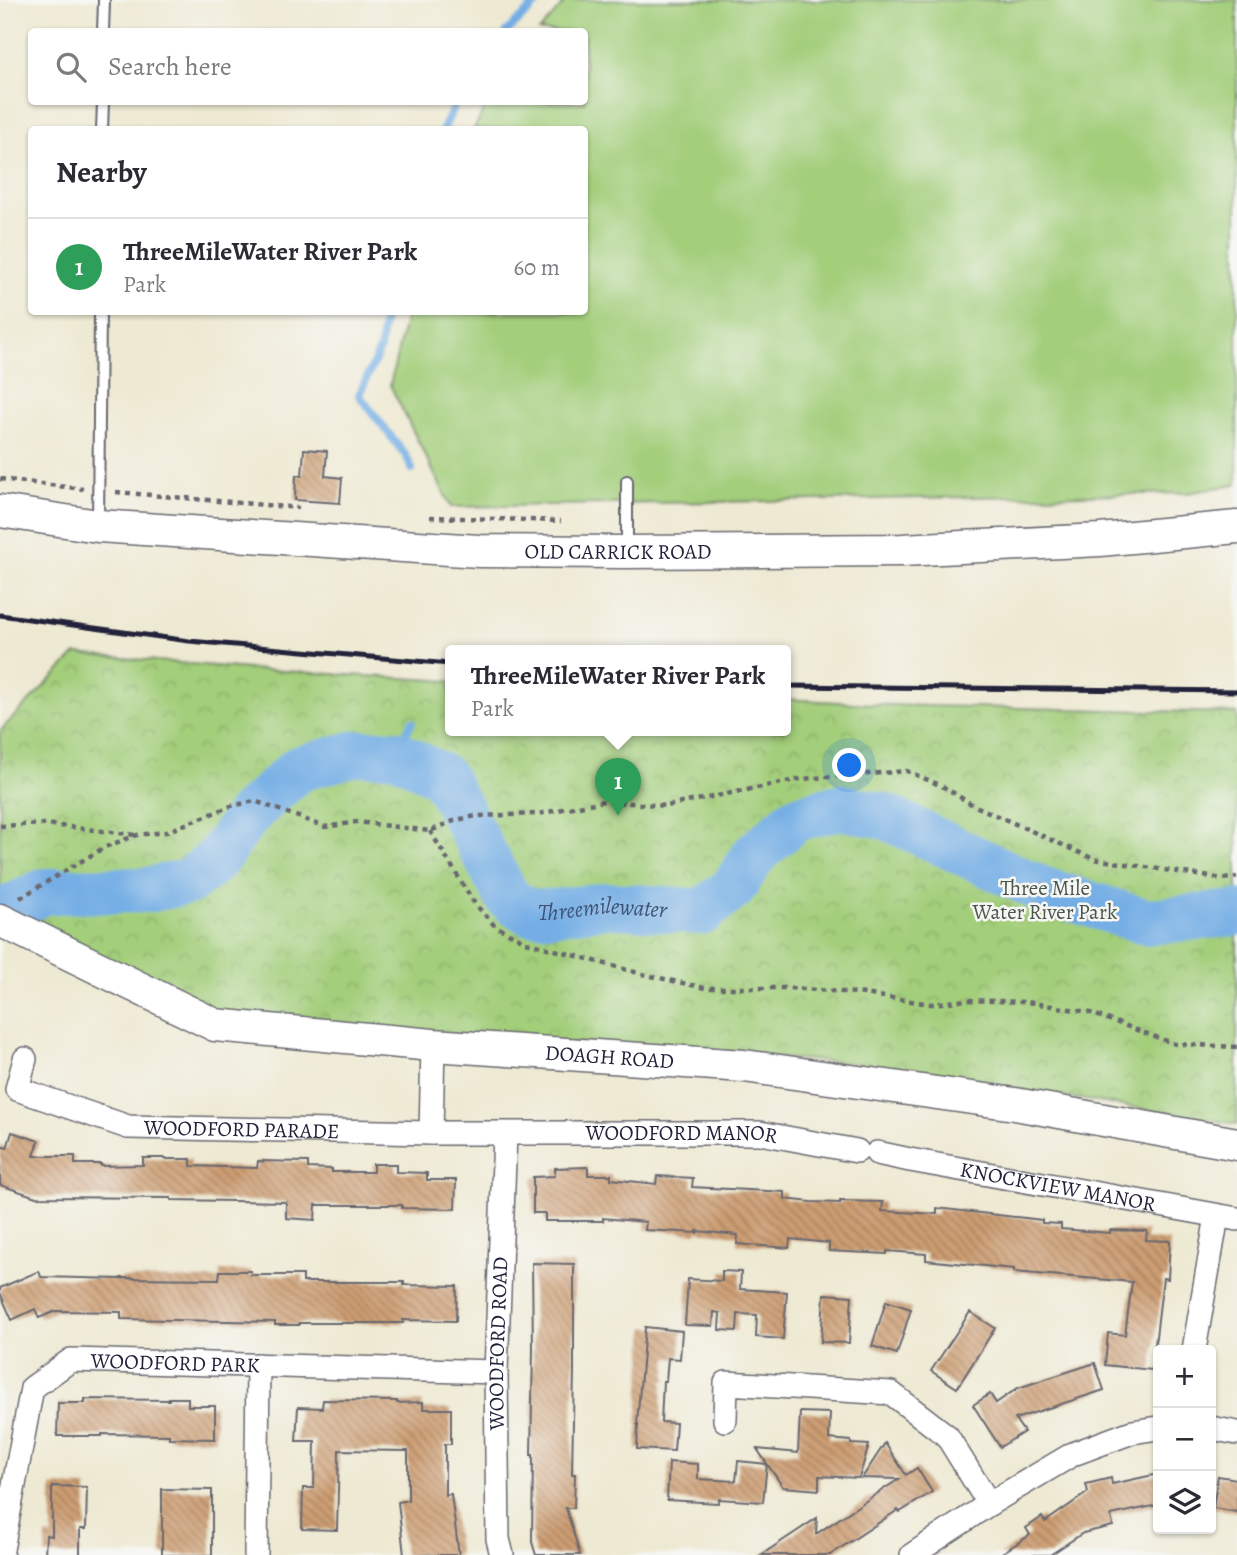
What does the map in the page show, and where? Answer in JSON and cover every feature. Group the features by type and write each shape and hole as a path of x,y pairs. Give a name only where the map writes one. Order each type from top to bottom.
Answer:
{"main road":[{"name":"OLD CARRICK ROAD","path":"0,512 98,526 479,551 902,550 1100,540 1237,527"},
{"name":"DOAGH ROAD","path":"0,920 215,1025 433,1045 744,1066 1015,1104 1237,1144"}],"street":[{"path":"431,1133 433,1045"},
{"name":"WOODFORD PARADE","path":"25,1059 17,1089 128,1127 505,1134"},
{"name":"WOODFORD MANOR","path":"505,1134 760,1133 867,1152"},
{"name":"WOODFORD ROAD","path":"502,1555 498,1539 496,1372 505,1134"},
{"name":"KNOCKVIEW MANOR","path":"867,1152 1227,1218"},
{"path":"1195,1345 1227,1218"},
{"name":"WOODFORD PARK","path":"1,1555 32,1388 71,1360 496,1372"},
{"path":"256,1555 257,1365"},
{"path":"724,1420 726,1382 891,1393 947,1436 989,1504"},
{"path":"912,1555 989,1504 1073,1454 1132,1432 1153,1429"},
{"path":"1216,1429 1237,1433"}],"lane":[{"path":"103,28 104,0"},
{"path":"102,126 103,105"},
{"path":"98,526 100,315"},
{"path":"627,481 627,552"}],"path":[{"path":"0,826 44,824 137,835 166,832 231,806 255,801 325,827 357,822 430,831 456,820 476,816 538,814 604,801 667,806 802,779 907,771 942,786 973,805 1094,859 1223,878 1237,877"},
{"path":"430,831 475,904 495,926 526,942 642,974 705,988 789,988 858,993 931,1004 967,1000 1027,1002 1088,1012 1175,1044 1237,1047"},
{"path":"31,893 105,847 137,835"}],"green space":[{"path":"567,0 1237,0 1237,484 1188,493 451,507 390,385 406,315 588,315 588,126 476,126 486,105 588,105 588,28 542,28"},
{"name":"Three Mile Water River Park","path":"76,654 249,669 445,681 445,736 791,736 791,699 889,705 1237,713 1237,1124 854,1063 223,1020 0,903 0,731"}],"building":[{"path":"304,449 327,451 325,476 342,478 340,503 295,500 296,475 302,476"},
{"path":"12,1132 39,1141 34,1156 75,1156 75,1164 143,1165 143,1158 164,1158 191,1159 191,1166 257,1168 258,1161 308,1162 308,1168 332,1169 332,1172 373,1172 373,1164 396,1164 396,1172 427,1173 427,1180 456,1180 455,1209 402,1208 402,1205 316,1205 315,1220 286,1218 286,1202 36,1197 0,1185 0,1146 7,1148"},
{"path":"588,1167 588,1175 611,1175 611,1179 656,1184 657,1176 693,1178 692,1187 785,1192 785,1199 811,1202 883,1202 882,1211 937,1214 937,1208 1042,1220 1042,1223 1061,1224 1061,1229 1110,1233 1110,1230 1147,1231 1146,1240 1170,1241 1168,1279 1163,1278 1152,1370 1105,1365 1108,1333 1125,1335 1132,1282 1014,1272 1014,1269 926,1260 926,1254 829,1251 829,1243 790,1239 789,1248 737,1244 738,1235 645,1230 646,1222 603,1218 603,1221 545,1221 545,1213 533,1213 533,1177 555,1176 555,1168"},
{"path":"532,1263 574,1264 574,1508 566,1508 580,1555 536,1555 532,1542"},
{"path":"39,1271 41,1277 219,1279 220,1271 251,1271 251,1275 303,1275 303,1282 404,1282 404,1285 457,1286 456,1321 403,1320 403,1323 275,1325 275,1322 121,1319 121,1312 56,1311 39,1318 35,1309 12,1320 0,1288"},
{"path":"722,1271 741,1272 740,1289 787,1292 783,1339 756,1337 757,1315 738,1314 737,1331 719,1330 720,1313 714,1312 713,1326 685,1325 688,1279 722,1281"},
{"path":"824,1294 852,1296 849,1343 821,1342"},
{"path":"886,1301 911,1309 897,1354 872,1346"},
{"path":"970,1312 995,1328 957,1388 931,1371"},
{"path":"645,1327 682,1331 680,1359 668,1358 666,1381 663,1381 661,1422 676,1423 674,1451 637,1449"},
{"path":"1095,1363 1104,1390 1015,1419 1024,1432 1000,1447 973,1405 990,1394 996,1403 1018,1388"},
{"path":"188,1398 188,1406 215,1406 215,1439 169,1438 169,1435 57,1436 58,1403 85,1403 85,1399"},
{"path":"323,1400 423,1402 423,1409 451,1409 451,1444 445,1444 445,1495 451,1494 459,1555 404,1555 398,1502 408,1500 408,1451 339,1450 337,1530 302,1529 303,1488 314,1488 315,1441 296,1441 298,1407 322,1408"},
{"path":"800,1412 830,1413 829,1439 869,1445 859,1478 819,1476 819,1490 783,1487 757,1449 798,1453"},
{"path":"885,1443 906,1475 917,1468 932,1492 900,1512 898,1510 830,1555 761,1555 817,1518 816,1534 899,1479 862,1478"},
{"path":"738,1461 767,1464 763,1502 667,1500 669,1462 698,1464 698,1479 736,1481"},
{"path":"1153,1475 1153,1506 1111,1515 1113,1526 1083,1533 1050,1555 999,1555 1030,1535 1026,1528 1042,1517 1045,1522 1088,1492 1086,1484 1111,1478 1112,1484"},
{"path":"1218,1476 1237,1479 1237,1512 1216,1508"},
{"path":"52,1486 87,1487 86,1529 80,1529 80,1555 45,1555 46,1535 52,1536"},
{"path":"162,1489 212,1490 212,1555 162,1555"}],"waterway":[{"path":"510,28 537,0"},
{"path":"445,126 455,105"},
{"path":"385,315 380,349 359,395 406,456 412,469"},
{"path":"396,753 412,722"},
{"name":"Threemilewater","path":"0,913 45,891 147,890 188,882 215,861 249,814 298,769 356,753 396,753 443,777 508,898 528,912 553,912 607,905 702,912 733,888 755,854 795,819 839,807 884,816 1041,889 1147,922 1237,913"}],"railway":[{"path":"0,615 189,641 445,664"},
{"path":"791,686 1237,691"}],"place":[{"name":"ThreeMileWater River Park","path":"618,816"}]}
